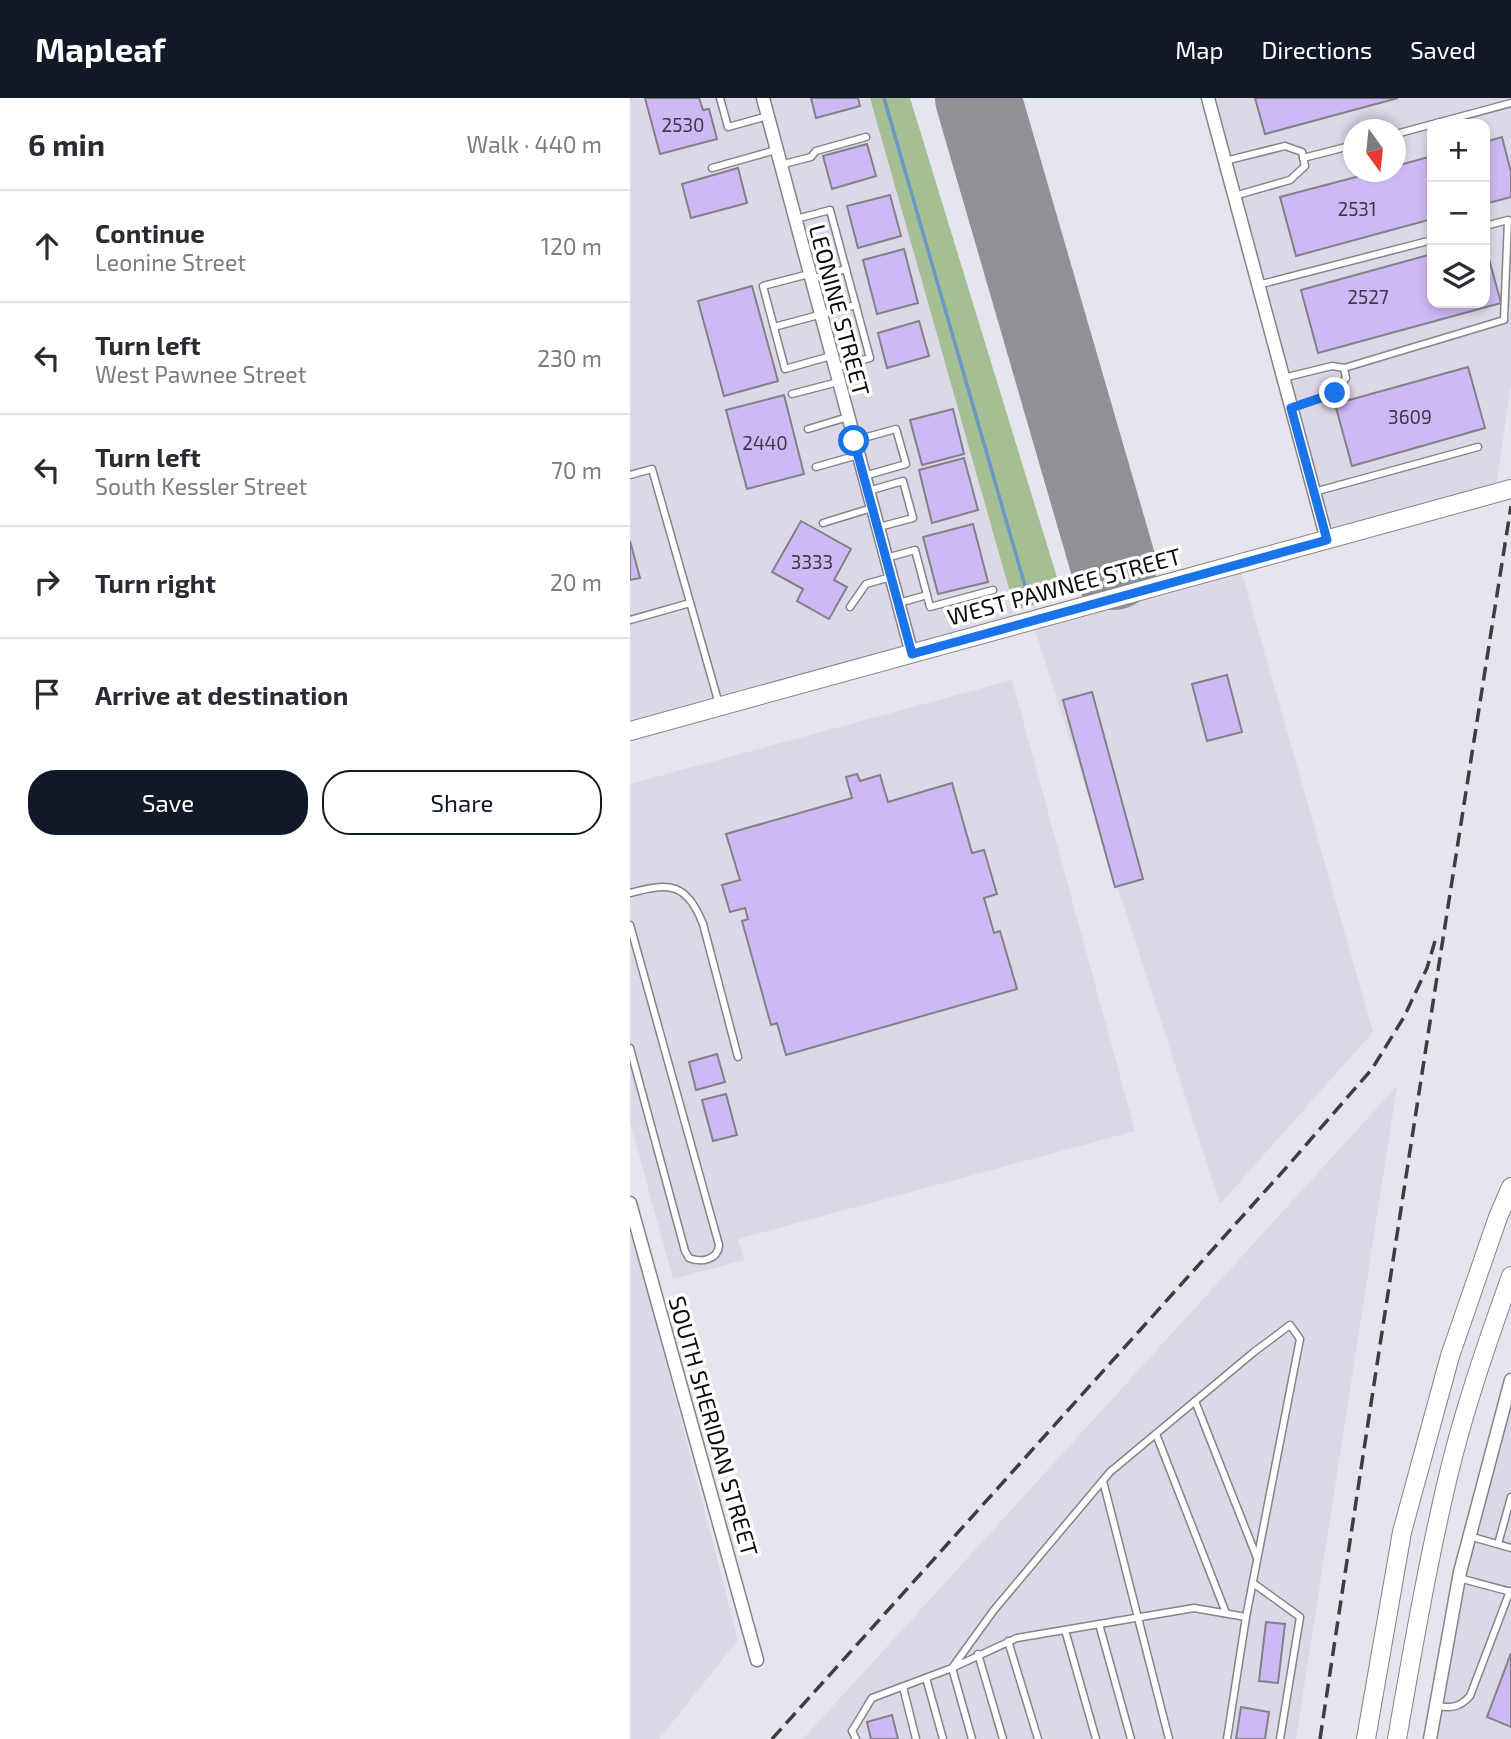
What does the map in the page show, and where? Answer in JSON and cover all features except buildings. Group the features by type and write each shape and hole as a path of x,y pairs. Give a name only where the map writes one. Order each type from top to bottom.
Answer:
{"main road":[{"name":"WEST PAWNEE STREET","path":"630,731 1511,489"},
{"path":"1366,1739 1405,1519 1450,1356 1511,1186"},
{"path":"1397,1739 1420,1607 1447,1479 1485,1348 1511,1276"}],"street":[{"name":"LEONINE STREET","path":"765,98 794,219 912,654"},
{"path":"1208,98 1327,540"},
{"name":"SOUTH SHERIDAN STREET","path":"630,1203 757,1660"},
{"path":"1430,1739 1459,1578 1511,1380"}],"lane":[{"path":"720,98 728,127 768,116"},
{"path":"1406,131 1511,103"},
{"path":"780,165 811,158 816,151 866,137"},
{"path":"1225,161 1285,146 1302,152 1305,166 1290,180 1234,196"},
{"path":"1303,158 1343,148"},
{"path":"712,168 776,150"},
{"path":"794,219 830,210 856,305 870,358 785,369 763,286 846,269"},
{"path":"1283,378 1332,366 1344,368 1504,320 1508,220 1490,225"},
{"path":"1258,285 1427,241"},
{"path":"774,327 856,305"},
{"path":"1291,408 1335,393 1346,378 1344,368"},
{"path":"792,394 838,382"},
{"path":"808,429 848,417"},
{"path":"854,441 896,429 906,464 863,476"},
{"path":"1314,492 1478,447"},
{"path":"816,467 858,455"},
{"path":"630,475 652,469 719,706"},
{"path":"867,491 903,481 913,518 877,527"},
{"path":"822,523 872,508"},
{"path":"886,558 915,550 930,607 993,590"},
{"path":"850,607 866,584 891,577"},
{"path":"898,604 928,595"},
{"path":"630,620 690,603"},
{"path":"630,893 666,887 685,892 696,905 738,1057"},
{"path":"630,925 719,1245 714,1256 696,1261 689,1258 685,1251 630,1048"},
{"path":"952,1668 995,1610 1110,1472 1290,1325 1300,1339 1246,1616 1227,1739"},
{"path":"1195,1401 1257,1560"},
{"path":"1156,1434 1226,1613"},
{"path":"1103,1481 1169,1739"},
{"path":"1498,1544 1511,1497"},
{"path":"1469,1536 1511,1548"},
{"path":"1436,1706 1461,1706 1470,1696 1510,1591 1459,1578"},
{"path":"1253,1583 1300,1617 1280,1739"},
{"path":"856,1739 852,1731 872,1698 952,1668 1009,1641 1194,1608 1246,1616"},
{"path":"1099,1624 1131,1739"},
{"path":"1065,1630 1096,1739"},
{"path":"1009,1641 1038,1739"},
{"path":"978,1654 1003,1739"},
{"path":"952,1668 972,1739"},
{"path":"926,1678 943,1739"},
{"path":"902,1687 916,1739"}],"shaded area":[{"path":"630,98 870,98 1019,624 630,731"},
{"path":"1208,98 1511,98 1511,385 1495,494 1327,540"},
{"path":"1239,564 1373,1032 1220,1204 1032,621"},
{"path":"1012,680 1135,1131 738,1239 744,1260 673,1279 630,1122 630,784"},
{"path":"1397,1086 1296,1739 803,1739"},
{"path":"630,1223 738,1640 659,1739 630,1739"},
{"path":"1511,1380 1511,1739 1435,1739 1469,1536"}],"green space":[{"path":"870,98 910,98 1063,597 1015,610"}],"waterway":[{"path":"884,98 1026,589"}],"runway":[{"path":"978,98 1114,567"}],"railway":[{"path":"1320,1739 1511,506"},
{"path":"772,1739 1372,1069 1404,1017 1427,968 1435,941"}],"route":[{"path":"854,441 912,654 1327,540 1291,408 1335,393"}]}
